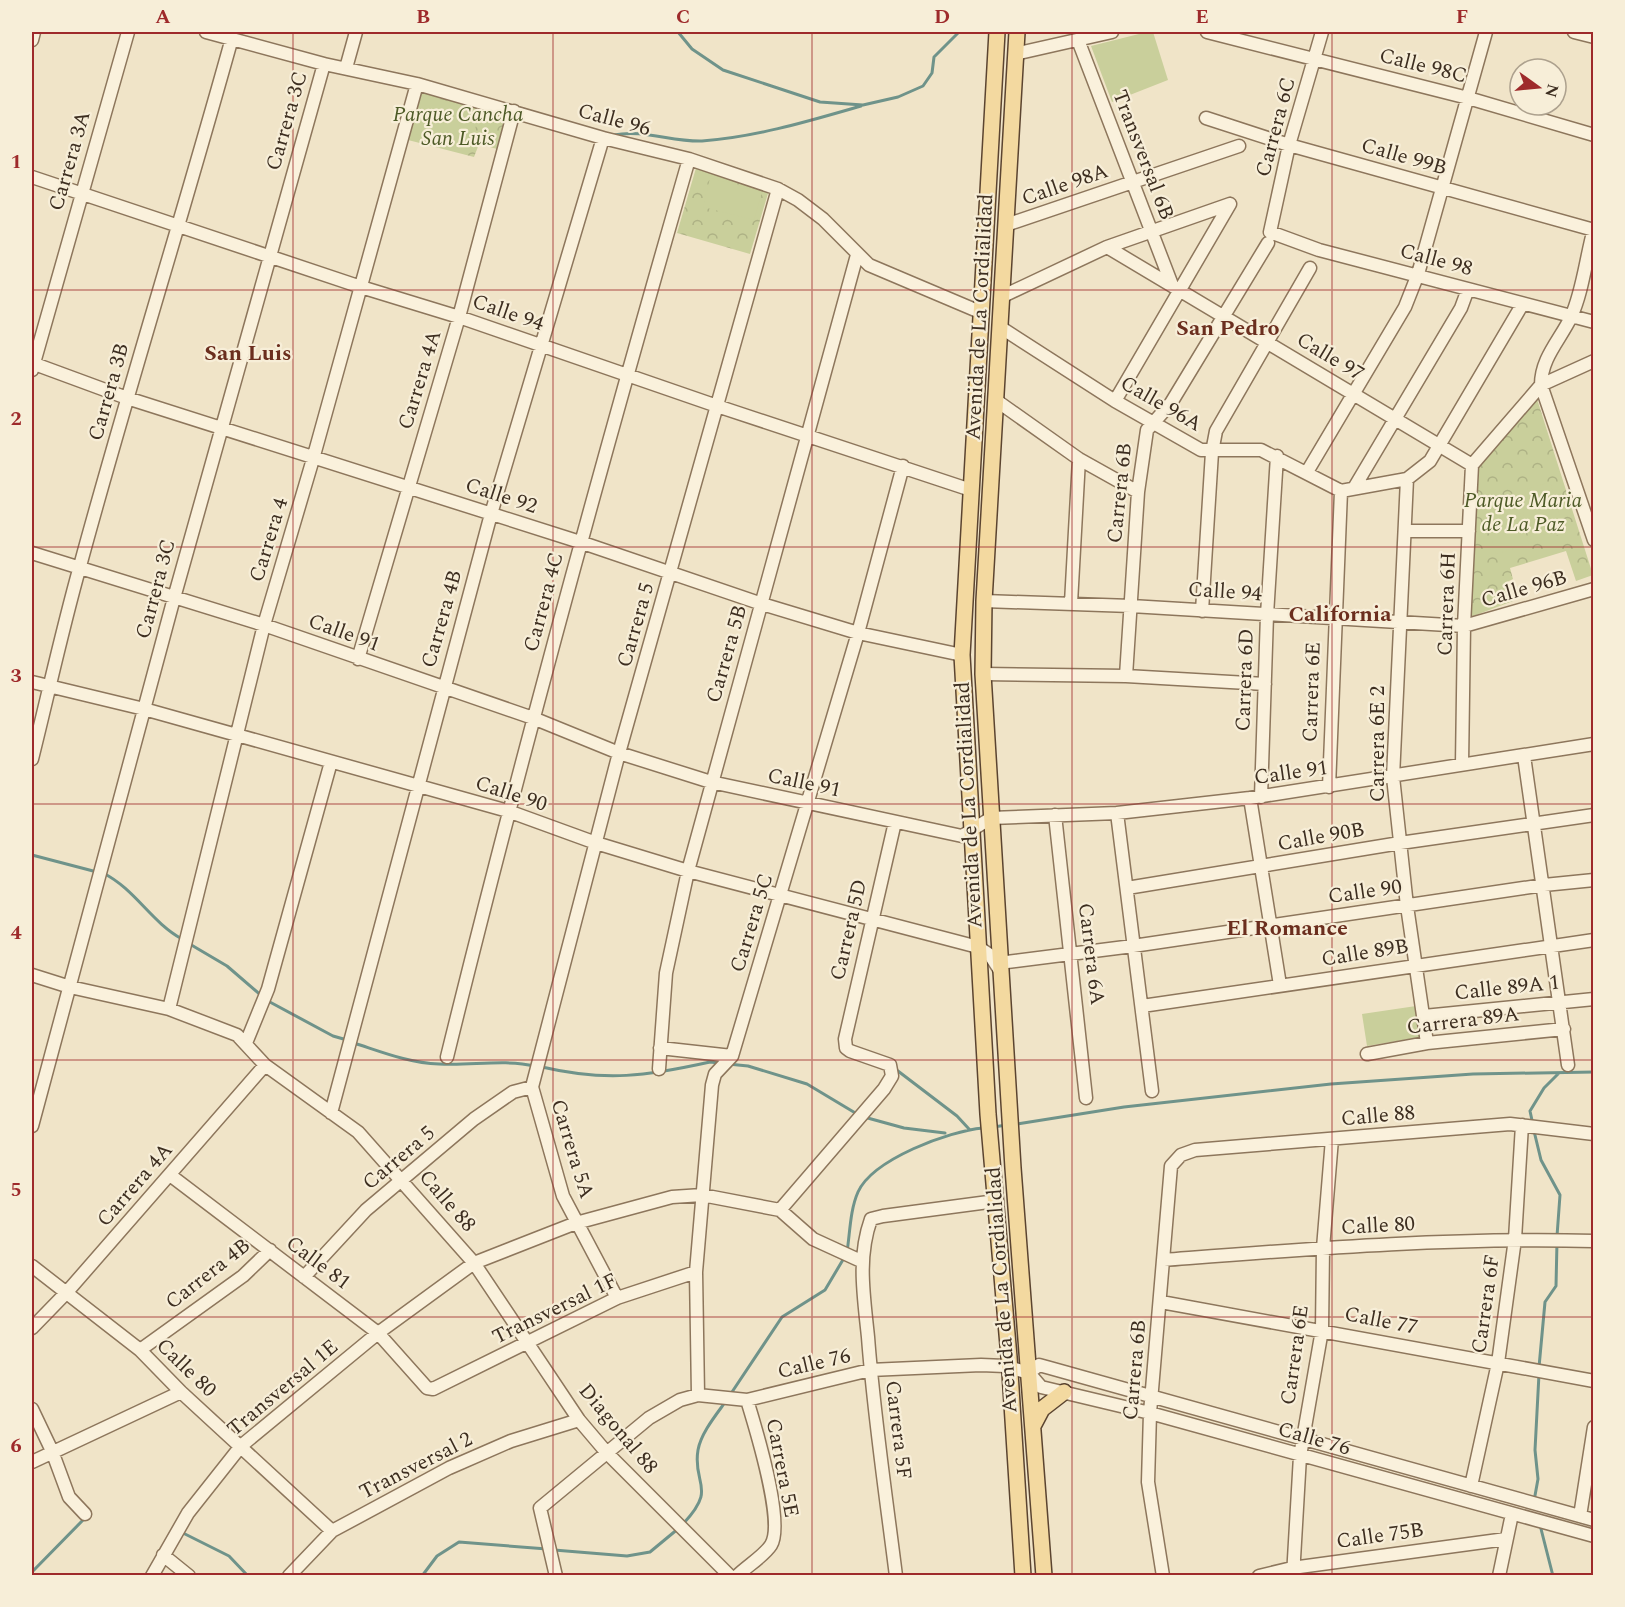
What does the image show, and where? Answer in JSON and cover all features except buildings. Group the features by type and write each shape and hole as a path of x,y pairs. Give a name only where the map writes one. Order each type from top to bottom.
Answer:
{"main road":[{"name":"Avenida de La Cordialidad","path":"997,32 962,655 970,831 988,1114 1010,1367 1023,1575"},
{"name":"Avenida de La Cordialidad","path":"1017,32 984,601 983,674 999,966 1044,1575"},
{"path":"1034,1426 1042,1409 1064,1392"}],"street":[{"path":"32,40 34,32"},
{"name":"Carrera 3A","path":"32,366 128,32"},
{"name":"Calle 96","path":"206,32 324,64 417,84 603,138 688,159 778,189 798,200 823,219 856,255 879,270 980,312"},
{"path":"346,68 356,32"},
{"path":"1015,54 1112,32"},
{"name":"Calle 98C","path":"1207,32 1468,98 1593,135"},
{"name":"Carrera 6C","path":"1269,237 1289,145 1322,32"},
{"path":"1307,472 1405,307 1418,274 1486,32"},
{"path":"1574,32 1593,37"},
{"name":"Carrera 3B","path":"32,759 79,569 127,398 180,225 232,38"},
{"name":"Transversal 6B","path":"1078,40 1176,288"},
{"name":"Carrera 3C","path":"32,1126 174,598 324,64"},
{"name":"Carrera 4","path":"169,1009 264,625 313,459 417,84"},
{"name":"Carrera 4A","path":"358,659 459,317 514,111"},
{"name":"Calle 99B","path":"1206,118 1289,145 1593,230"},
{"name":"Carrera 4B","path":"331,1113 350,1050 420,786 443,688 491,514 603,138"},
{"name":"Calle 98A","path":"1006,225 1239,146"},
{"name":"Carrera 4C","path":"447,1057 508,811 580,542 688,159"},
{"name":"Calle 94","path":"32,177 180,225 269,257 459,317 971,490"},
{"name":"Carrera 5","path":"535,1072 619,753 778,189"},
{"path":"1001,297 1151,229 1230,204 1176,288 1116,401"},
{"path":"1593,230 1572,315 1546,358 1541,373 1541,385 1593,540"},
{"name":"Calle 98","path":"1269,237 1418,274 1593,322"},
{"name":"Carrera 6B","path":"1126,676 1138,492 1146,435 1153,423 1171,403 1225,317 1269,237"},
{"name":"Calle 97","path":"1107,247 1472,465"},
{"name":"Carrera 5B","path":"659,1069 666,973 688,871 856,255"},
{"path":"1202,611 1212,452 1216,431 1310,268"},
{"path":"1347,490 1397,419 1461,308 1468,289"},
{"path":"1347,490 1407,479 1430,461 1521,304"},
{"name":"Calle 96A","path":"1000,327 1116,401 1201,450 1212,452 1261,450 1347,490"},
{"path":"1472,465 1541,385 1593,361"},
{"name":"Calle 92","path":"32,366 313,459 409,486 762,604 858,633 962,655"},
{"path":"997,401 1079,459 1138,492"},
{"name":"Carrera 6D","path":"1277,456 1265,684 1255,798 1260,867 1280,985"},
{"path":"1071,603 1079,459"},
{"name":"Carrera 6H","path":"1462,764 1464,626 1472,465"},
{"name":"Carrera 5C","path":"698,1395 696,1272 710,1098 715,1074 732,1056 858,633 903,466"},
{"name":"Carrera 6E 2","path":"1407,479 1393,777 1407,906 1427,1043"},
{"name":"Carrera 6E","path":"1329,787 1334,618 1347,490"},
{"path":"1405,531 1469,531"},
{"name":"Calle 91","path":"32,553 264,625 534,718 619,753 711,782 962,836 991,818 1117,813 1255,798 1593,744"},
{"name":"Calle 96B","path":"1464,626 1593,589"},
{"name":"Calle 94","path":"984,601 1131,606 1464,626"},
{"path":"983,674 1126,676 1265,684"},
{"name":"Calle 90","path":"32,682 144,709 508,811 596,843 688,871 781,893 978,947"},
{"path":"1524,756 1568,1065"},
{"path":"246,1043 268,989 331,762"},
{"path":"1117,813 1152,1090"},
{"name":"Carrera 6A","path":"1055,815 1086,1098"},
{"name":"Calle 90B","path":"1127,888 1400,843 1593,815"},
{"name":"Carrera 5D","path":"780,1210 890,1081 892,1071 890,1065 846,1048 846,1032 895,822"},
{"name":"Calle 90","path":"999,966 1544,885 1593,880"},
{"name":"Calle 89B","path":"1142,1006 1593,940"},
{"path":"978,947 990,955 999,966"},
{"name":"Calle 88","path":"32,975 70,987 169,1009 237,1035 265,1065 358,1132 403,1180 474,1263 576,1223 672,1197 702,1195 780,1210"},
{"name":"Calle 89A 1","path":"1424,1016 1593,999"},
{"name":"Carrera 89A","path":"1367,1054 1427,1043 1564,1029"},
{"path":"660,1048 732,1056"},
{"name":"Carrera 4A","path":"32,1328 67,1292 265,1065"},
{"name":"Carrera 5A","path":"535,1072 532,1087 563,1196 617,1298"},
{"name":"Carrera 5","path":"304,1277 366,1210 474,1119 513,1092 532,1087"},
{"name":"Calle 88","path":"1171,1166 1181,1155 1195,1150 1510,1124 1593,1134"},
{"name":"Carrera 6F","path":"1471,1486 1498,1363 1515,1239 1522,1125"},
{"name":"Carrera 6E","path":"1292,1572 1299,1456 1322,1330 1323,1248 1332,1139"},
{"name":"Carrera 6B","path":"1163,1575 1148,1482 1150,1413 1171,1166"},
{"name":"Calle 81","path":"170,1175 378,1333 424,1384 433,1389"},
{"name":"Carrera 5F","path":"897,1575 870,1370 861,1261 871,1219 996,1201"},
{"path":"780,1210 813,1239 861,1261"},
{"name":"Calle 80","path":"1164,1260 1323,1248 1515,1239 1593,1241"},
{"name":"Carrera 4B","path":"140,1350 243,1276 270,1250"},
{"name":"Transversal 1E","path":"152,1575 188,1513 241,1446 378,1333 474,1263"},
{"name":"Diagonal 88","path":"474,1263 579,1420 607,1453 729,1575"},
{"name":"Calle 80","path":"32,1266 140,1350 181,1392 332,1531"},
{"name":"Transversal 1F","path":"433,1389 617,1298 696,1272"},
{"name":"Calle 77","path":"1161,1302 1593,1381"},
{"name":"Calle 76","path":"555,1575 540,1508 649,1418 680,1400 698,1395 742,1399 870,1370 981,1365 1010,1367 1029,1373 1041,1387 1150,1413 1593,1536"},
{"name":"Calle 76","path":"1029,1373 1039,1365 1593,1520"},
{"path":"32,1462 181,1392"},
{"name":"Carrera 5E","path":"729,1575 772,1544 775,1529 766,1468 742,1399"},
{"path":"32,1409 52,1451 69,1497 85,1514"},
{"name":"Transversal 2","path":"289,1575 332,1531 449,1468 511,1441 579,1420"},
{"path":"1580,1515 1593,1427"},
{"path":"1499,1575 1512,1514"},
{"name":"Calle 75B","path":"1259,1575 1506,1539"},
{"path":"163,1555 189,1575"}],"green space":[{"path":"1153,32 1168,80 1112,102 1091,46"},
{"name":"Parque Cancha San Luis","path":"421,91 507,113 497,149 479,144 474,157 408,140"},
{"path":"421,94 480,110 470,149 411,133"},
{"path":"696,168 769,190 750,254 677,233"},
{"path":"710,178 762,192 754,220 703,207"},
{"name":"Parque Maria de La Paz","path":"1537,399 1593,575 1576,581 1566,551 1510,568 1513,579 1507,582 1513,601 1468,618 1477,465"},
{"path":"1550,482 1565,533 1532,543 1517,492"},
{"path":"1514,493 1529,544 1496,554 1482,503"},
{"path":"1416,1006 1421,1037 1367,1046 1362,1014"}],"waterway":[{"path":"678,32 692,49 723,70 820,102 863,105 898,97 923,86 932,73 934,57 959,32"},
{"path":"614,135 636,134 691,141 722,139 782,128 861,106"},
{"path":"32,855 97,872"},
{"path":"103,873 124,888 161,924 182,939"},
{"path":"188,943 227,966 263,997"},
{"path":"268,1001 333,1036 347,1040"},
{"path":"354,1043 417,1062 511,1063 535,1066"},
{"path":"542,1067 586,1075 607,1076 646,1074 710,1062 719,1063"},
{"path":"728,1064 748,1066 807,1084 857,1114"},
{"path":"894,1068 957,1116 969,1129"},
{"path":"1017,1124 1124,1107 1331,1084 1473,1074 1594,1072"},
{"path":"1533,1125 1530,1111 1544,1088 1559,1073"},
{"path":"864,1117 904,1128 945,1133"},
{"path":"993,1127 1007,1125"},
{"path":"847,1252 853,1206 858,1192 866,1180 879,1168 932,1141 983,1128"},
{"path":"1534,1131 1541,1160 1560,1195 1557,1236"},
{"path":"1539,1367 1545,1302 1556,1286 1557,1242"},
{"path":"730,1395 782,1317 825,1290 844,1258"},
{"path":"1534,1501 1538,1479 1535,1450 1539,1374"},
{"path":"683,1524 693,1512 702,1494 697,1462 702,1437 726,1401"},
{"path":"32,1572 84,1519"},
{"path":"1540,1525 1553,1576"},
{"path":"554,1550 627,1556 650,1552 679,1528"},
{"path":"185,1534 229,1556 248,1576"},
{"path":"422,1576 437,1556 459,1542 547,1549"}],"district":[{"name":"San Pedro","path":"1228,328"},
{"name":"San Luis","path":"248,353"},
{"name":"California","path":"1340,614"},
{"name":"El Romance","path":"1287,928"}]}
